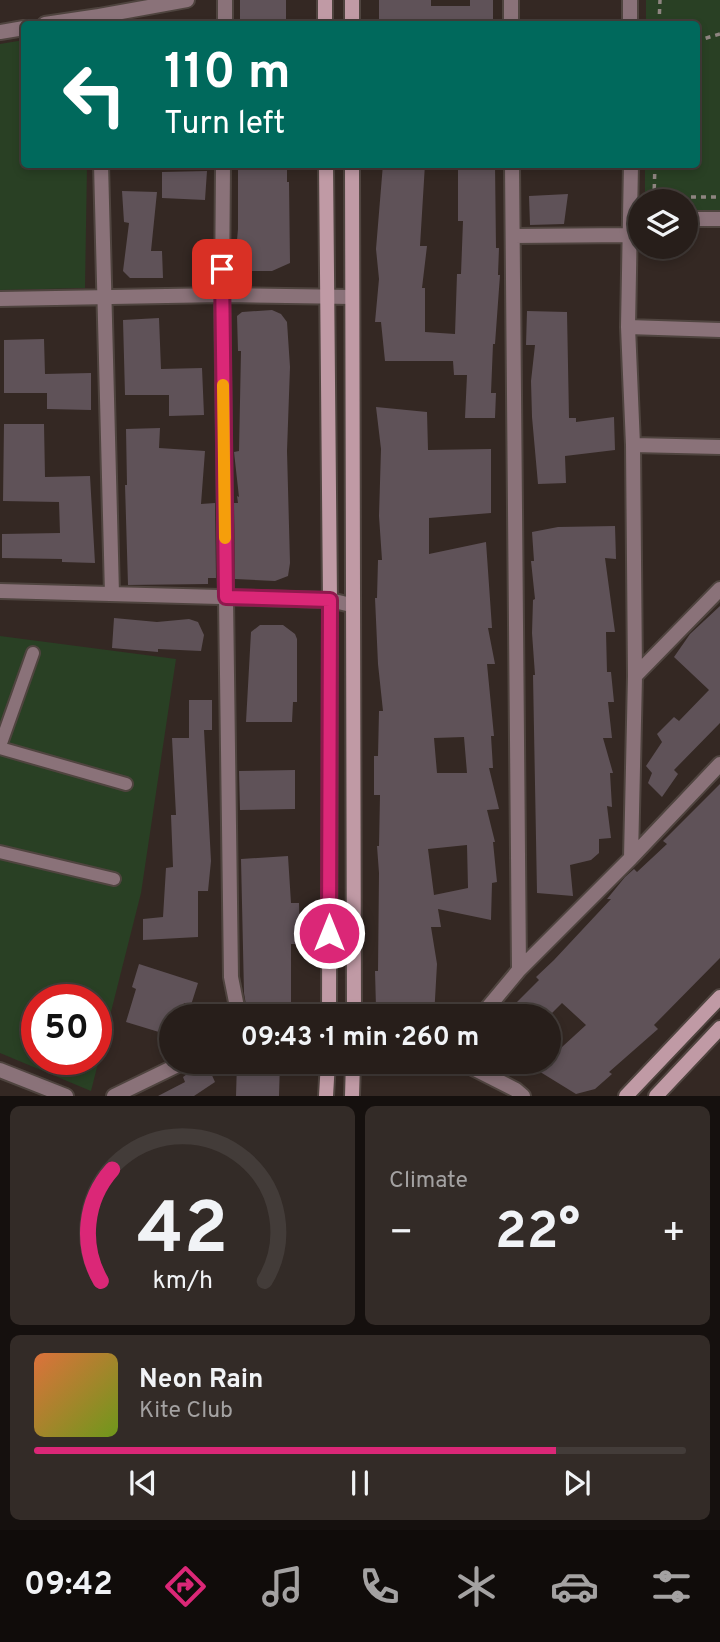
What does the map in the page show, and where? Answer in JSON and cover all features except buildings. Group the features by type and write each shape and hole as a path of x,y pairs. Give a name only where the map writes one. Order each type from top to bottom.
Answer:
{"main road":[{"path":"324,0 325,21"},
{"path":"352,0 352,21"},
{"path":"326,168 330,600 329,1004"},
{"path":"352,168 354,1004"},
{"path":"626,1096 720,997"},
{"path":"656,1096 720,1028"},
{"path":"327,1096 328,1074"},
{"path":"352,1096 353,1074"}],"street":[{"path":"99,20 187,0"},
{"path":"225,0 225,21"},
{"path":"511,0 511,21"},
{"path":"630,0 630,21"},
{"path":"0,32 21,28"},
{"path":"101,168 112,594"},
{"path":"223,168 222,295 231,977 236,1004"},
{"path":"512,168 519,970"},
{"path":"631,168 633,189"},
{"path":"698,219 720,219"},
{"path":"513,236 628,235"},
{"path":"630,259 628,327 633,445 635,676 631,858"},
{"path":"0,299 222,295 352,297"},
{"path":"628,327 720,330"},
{"path":"633,445 720,447"},
{"path":"635,676 720,589"},
{"path":"0,591 330,600 351,605"},
{"path":"491,1004 519,970 720,764"},
{"path":"0,1070 66,1096"},
{"path":"114,1096 159,1074"},
{"path":"485,1074 523,1096"}],"lane":[{"path":"33,653 0,747 126,784"},
{"path":"0,852 114,879"}],"path":[{"path":"659,21 660,0"},
{"path":"700,40 720,34"},
{"path":"655,168 654,197 720,197"}],"green space":[{"path":"646,0 720,0 720,214 698,213 698,189 645,189 645,168 700,168 700,21 646,21"},
{"path":"21,40 21,168 87,168 85,288 0,290 0,44"},
{"path":"0,636 176,659 141,893 112,1008 112,984 21,984 21,1062 0,1053"},
{"path":"53,1075 95,1075 91,1091"}],"slow traffic":[{"path":"223,385 225,538"}],"route":[{"path":"222,269 226,597 330,600 329,933"}]}
